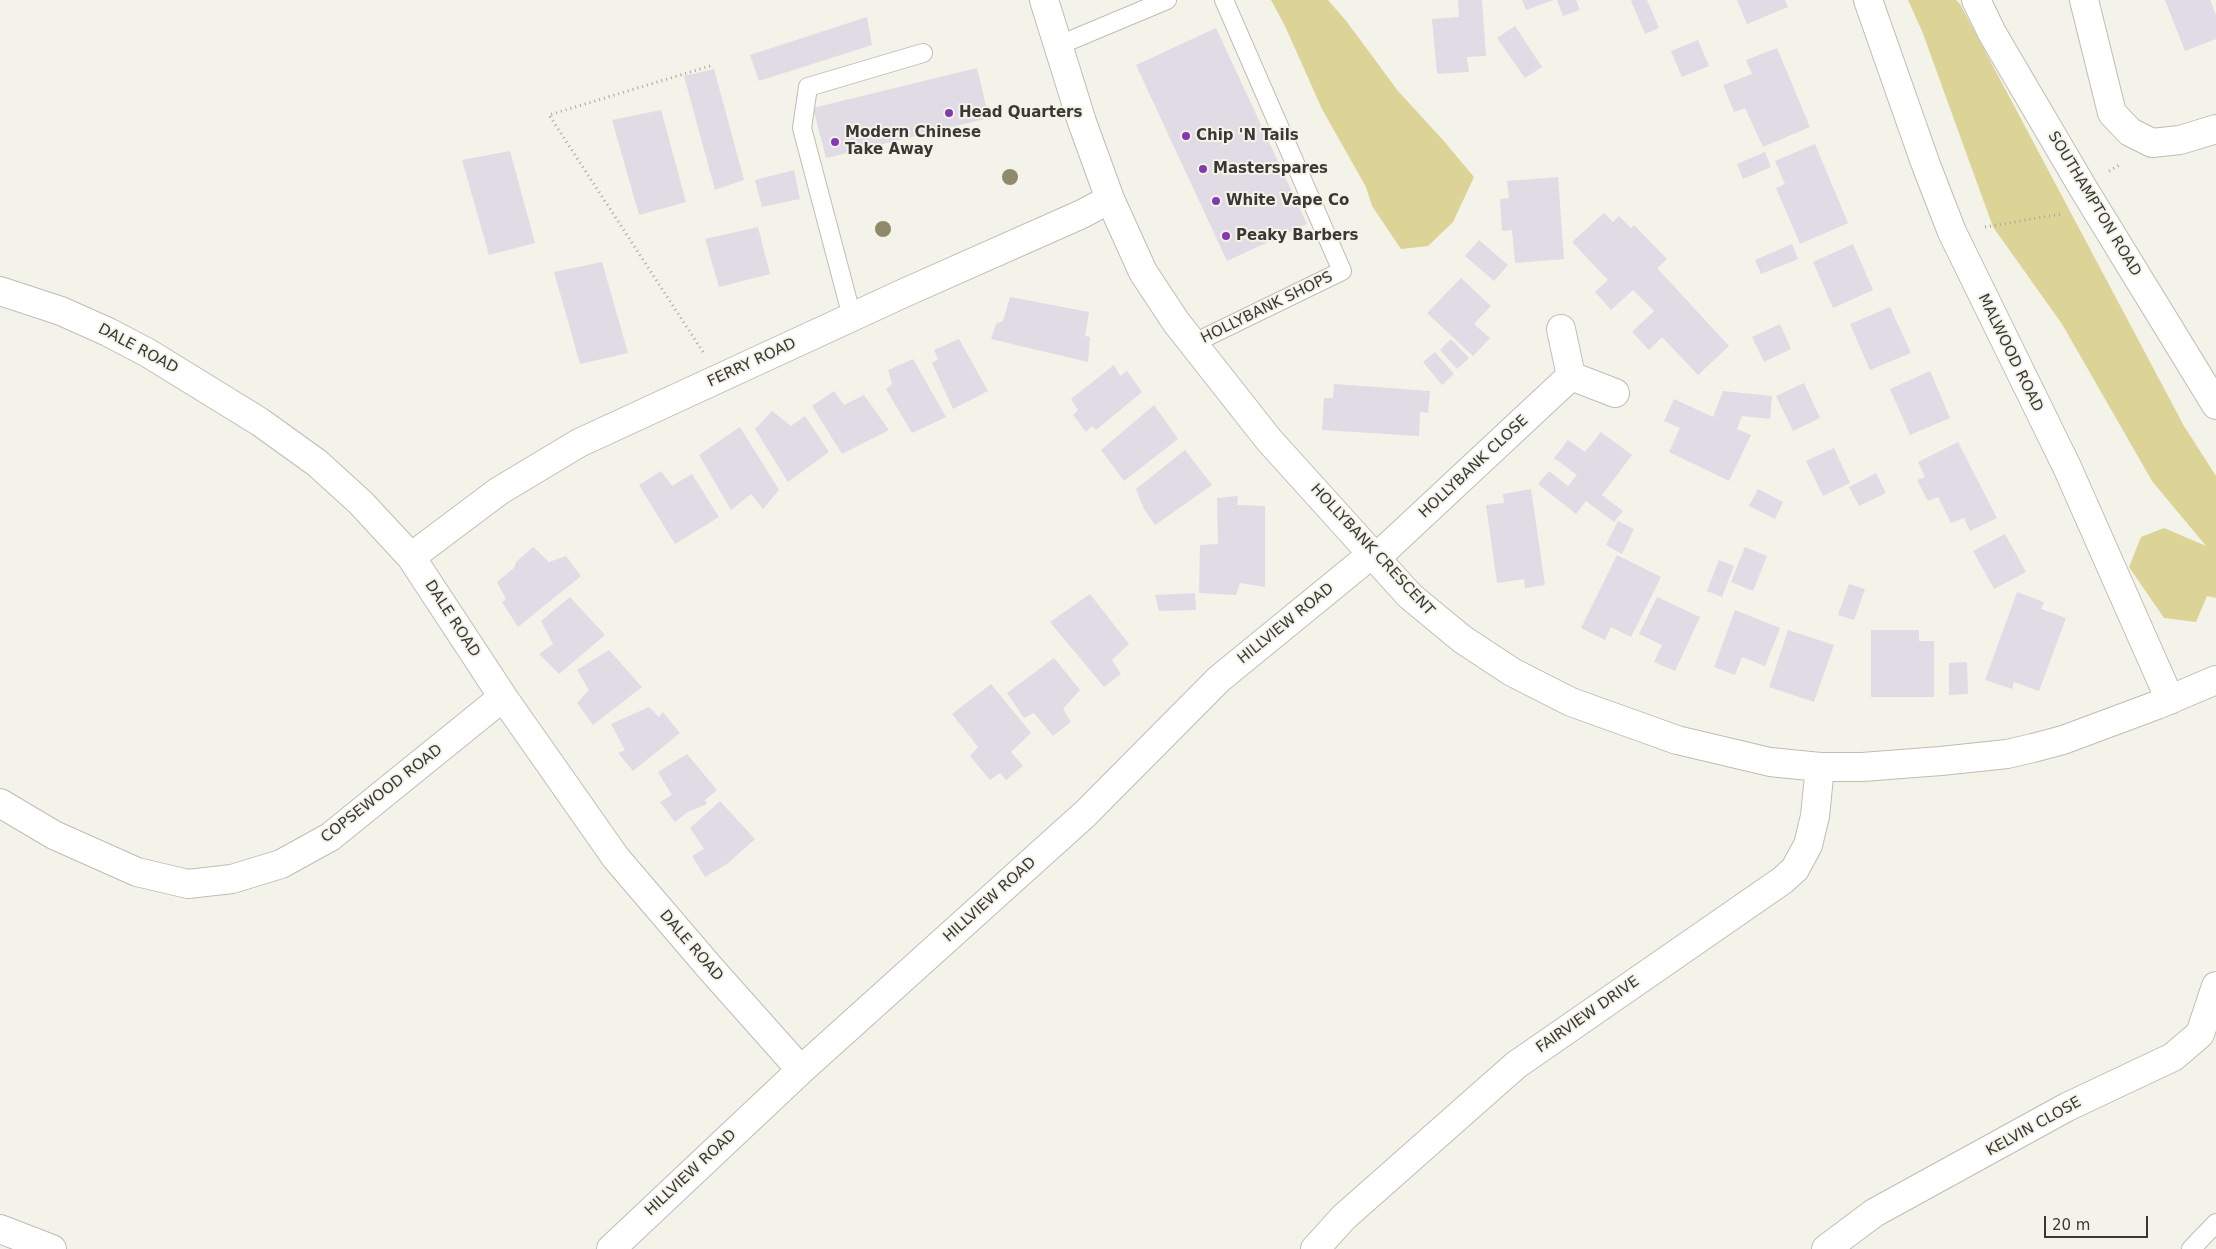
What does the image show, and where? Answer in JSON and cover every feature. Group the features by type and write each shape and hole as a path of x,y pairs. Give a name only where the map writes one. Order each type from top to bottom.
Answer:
{"street":[{"name":"HOLLYBANK CRESCENT","path":"1044,0 1057,46 1110,199 1144,272 1176,322 1269,440 1410,596 1462,639 1512,672 1571,702 1677,740 1770,762 1820,767 1901,765 2007,754 2063,740 2170,700 2216,680"},
{"name":"MALWOOD ROAD","path":"1868,0 1926,166 1952,232 2067,467 2170,700"},
{"name":"SOUTHAMPTON ROAD","path":"1976,0 1992,33 2083,188 2216,405"},
{"path":"2084,0 2112,113 2130,132 2152,143 2180,140 2216,129"},
{"name":"FERRY ROAD","path":"411,557 499,491 579,443 852,317 1082,214 1110,199"},
{"name":"DALE ROAD","path":"0,291 61,311 108,332 220,396 260,422 336,479 411,557 503,697 616,858 801,1070"},
{"path":"1561,329 1571,376 1616,393"},
{"name":"HOLLYBANK CLOSE","path":"1374,556 1571,376"},
{"name":"HILLVIEW ROAD","path":"611,1249 801,1070 1085,814 1219,679 1374,556"},
{"name":"COPSEWOOD ROAD","path":"0,803 54,834 137,872 188,884 232,879 281,864 330,837 503,697"},
{"name":"FAIRVIEW DRIVE","path":"1315,1249 1344,1217 1516,1065 1783,880 1794,868 1808,845 1815,816 1820,767"},
{"name":"KELVIN CLOSE","path":"1826,1249 1882,1209 2067,1107 2173,1057 2200,1034 2216,986"},
{"path":"0,1228 52,1249"}],"lane":[{"path":"1057,46 1167,0"},
{"name":"HOLLYBANK SHOPS","path":"1194,343 1342,271 1224,0"},
{"path":"852,317 802,128 808,87 923,53"},
{"path":"2191,1249 2216,1222"}],"path":[{"path":"713,65 549,114 719,378"}],"shaded area":[{"path":"1271,0 1328,0 1347,22 1398,91 1474,177 1453,222 1428,246 1401,249 1372,206 1366,187 1322,109 1285,26"},
{"path":"1908,0 1956,0 1960,4 2184,426 2216,476 2216,598 2207,596 2196,622 2164,618 2129,567 2141,537 2164,528 2206,546 2152,481 2062,324 1993,227 1922,31"}],"building":[{"path":"1458,0 1482,0 1486,56 1467,57 1469,72 1437,74 1432,19 1459,17"},
{"path":"1522,0 1554,0 1526,10"},
{"path":"1557,0 1576,0 1580,10 1563,16"},
{"path":"1647,0 1659,28 1645,34 1631,1"},
{"path":"1737,0 1785,0 1788,7 1747,24"},
{"path":"2165,0 2210,0 2216,15 2216,39 2185,51"},
{"path":"867,17 872,45 759,81 750,55"},
{"path":"1515,26 1542,67 1525,78 1497,38"},
{"path":"1216,28 1307,224 1227,261 1136,65"},
{"path":"1698,40 1709,66 1682,77 1671,51"},
{"path":"1777,48 1810,127 1763,147 1745,108 1734,112 1723,85 1752,74 1746,60"},
{"path":"977,68 989,118 826,158 813,108"},
{"path":"714,69 744,180 715,190 684,76"},
{"path":"661,110 686,202 639,215 612,120"},
{"path":"1815,144 1848,223 1800,244 1776,188 1785,184 1775,161"},
{"path":"510,151 535,243 489,255 462,160"},
{"path":"1765,152 1771,167 1743,179 1737,164"},
{"path":"794,170 800,199 762,207 755,180"},
{"path":"1558,177 1564,259 1515,263 1512,230 1502,231 1500,199 1509,198 1507,181"},
{"path":"1604,213 1613,222 1619,216 1631,228 1634,225 1667,259 1657,268 1729,346 1698,375 1662,337 1649,350 1632,332 1654,311 1633,290 1611,310 1595,292 1608,280 1572,242"},
{"path":"758,227 770,274 719,287 705,239"},
{"path":"1479,240 1508,265 1494,281 1465,256"},
{"path":"1792,244 1798,259 1761,274 1755,260"},
{"path":"1853,244 1873,290 1833,308 1813,262"},
{"path":"602,262 628,353 580,364 554,272"},
{"path":"1461,278 1491,306 1474,324 1490,338 1473,356 1427,313"},
{"path":"1010,297 1089,312 1085,336 1090,337 1088,362 991,339 996,324 1003,321"},
{"path":"1890,307 1911,353 1870,370 1850,324"},
{"path":"1780,324 1791,349 1764,362 1752,337"},
{"path":"959,339 988,391 953,409 932,363 938,359 934,350"},
{"path":"1451,339 1469,358 1457,369 1440,350"},
{"path":"1435,352 1454,374 1442,385 1423,362"},
{"path":"913,359 946,417 912,433 886,389 892,384 888,370"},
{"path":"1114,365 1120,376 1127,371 1142,392 1096,430 1092,426 1086,432 1073,415 1078,410 1071,399"},
{"path":"1930,371 1950,418 1910,435 1890,389"},
{"path":"1804,383 1820,418 1793,431 1776,396"},
{"path":"1334,384 1430,391 1428,413 1420,412 1419,436 1322,430 1324,398 1333,398"},
{"path":"834,391 844,405 864,395 889,430 842,454 812,406"},
{"path":"1723,391 1772,396 1770,419 1742,416 1737,429 1751,435 1729,481 1669,452 1680,428 1664,421 1674,399 1713,417"},
{"path":"1154,405 1178,439 1124,481 1101,450"},
{"path":"772,411 791,426 805,416 829,452 788,482 755,429"},
{"path":"740,427 779,490 763,509 751,494 731,510 699,455"},
{"path":"1601,432 1632,455 1602,495 1623,511 1614,522 1586,501 1576,514 1538,484 1549,471 1568,486 1577,475 1554,458 1568,440 1585,452"},
{"path":"1958,442 1997,518 1970,531 1964,518 1951,523 1938,497 1928,501 1917,480 1925,477 1918,462"},
{"path":"1834,448 1850,483 1823,496 1806,461"},
{"path":"1185,450 1212,485 1155,525 1144,509 1136,489"},
{"path":"661,471 672,486 692,474 719,517 675,544 639,485"},
{"path":"1876,473 1886,493 1859,506 1849,487"},
{"path":"1531,489 1545,585 1525,588 1524,579 1497,583 1486,505 1504,503 1503,494"},
{"path":"1758,489 1783,502 1775,519 1749,506"},
{"path":"1238,496 1237,505 1265,506 1265,587 1240,583 1236,595 1199,593 1200,545 1218,544 1217,498"},
{"path":"1618,521 1634,529 1622,554 1606,545"},
{"path":"2005,534 2026,572 1994,589 1973,551"},
{"path":"533,547 549,562 566,556 581,576 518,627 502,602 506,599 497,582 514,568 516,562"},
{"path":"1745,547 1767,556 1753,591 1731,582"},
{"path":"1617,555 1661,577 1631,637 1611,627 1605,640 1581,628"},
{"path":"1719,560 1734,566 1722,597 1707,591"},
{"path":"1849,584 1865,589 1854,620 1838,615"},
{"path":"2017,592 2044,602 2041,609 2066,618 2039,691 2014,682 2012,689 1985,680"},
{"path":"1195,593 1196,610 1159,611 1155,595"},
{"path":"1090,594 1129,644 1112,660 1121,674 1104,687 1050,622"},
{"path":"570,597 605,635 559,674 539,654 553,644 541,621"},
{"path":"1657,597 1700,617 1675,671 1654,662 1662,645 1639,634"},
{"path":"1735,610 1780,628 1765,666 1742,657 1735,675 1714,667"},
{"path":"1788,630 1834,645 1814,702 1769,687"},
{"path":"1871,630 1919,630 1919,641 1934,641 1934,697 1871,697"},
{"path":"609,650 642,687 593,725 577,703 589,690 577,670"},
{"path":"1054,658 1080,690 1063,709 1071,722 1053,736 1034,713 1024,718 1007,693"},
{"path":"1967,662 1968,694 1949,695 1949,663"},
{"path":"991,684 1031,733 1011,752 1023,766 1006,780 1000,773 990,780 970,756 978,747 952,714"},
{"path":"649,707 659,717 663,712 680,733 633,771 618,753 625,750 611,724"},
{"path":"687,754 717,790 705,800 707,804 688,812 675,822 660,802 672,795 658,772"},
{"path":"720,801 755,839 727,864 705,877 692,856 704,849 690,828"}],"place":[{"name":"Head Quarters","path":"949,113"},
{"name":"Chip 'N Tails","path":"1186,136"},
{"name":"Modern Chinese Take Away","path":"835,142"},
{"name":"Masterspares","path":"1203,169"},
{"name":"White Vape Co","path":"1216,201"},
{"name":"Peaky Barbers","path":"1226,236"}]}
